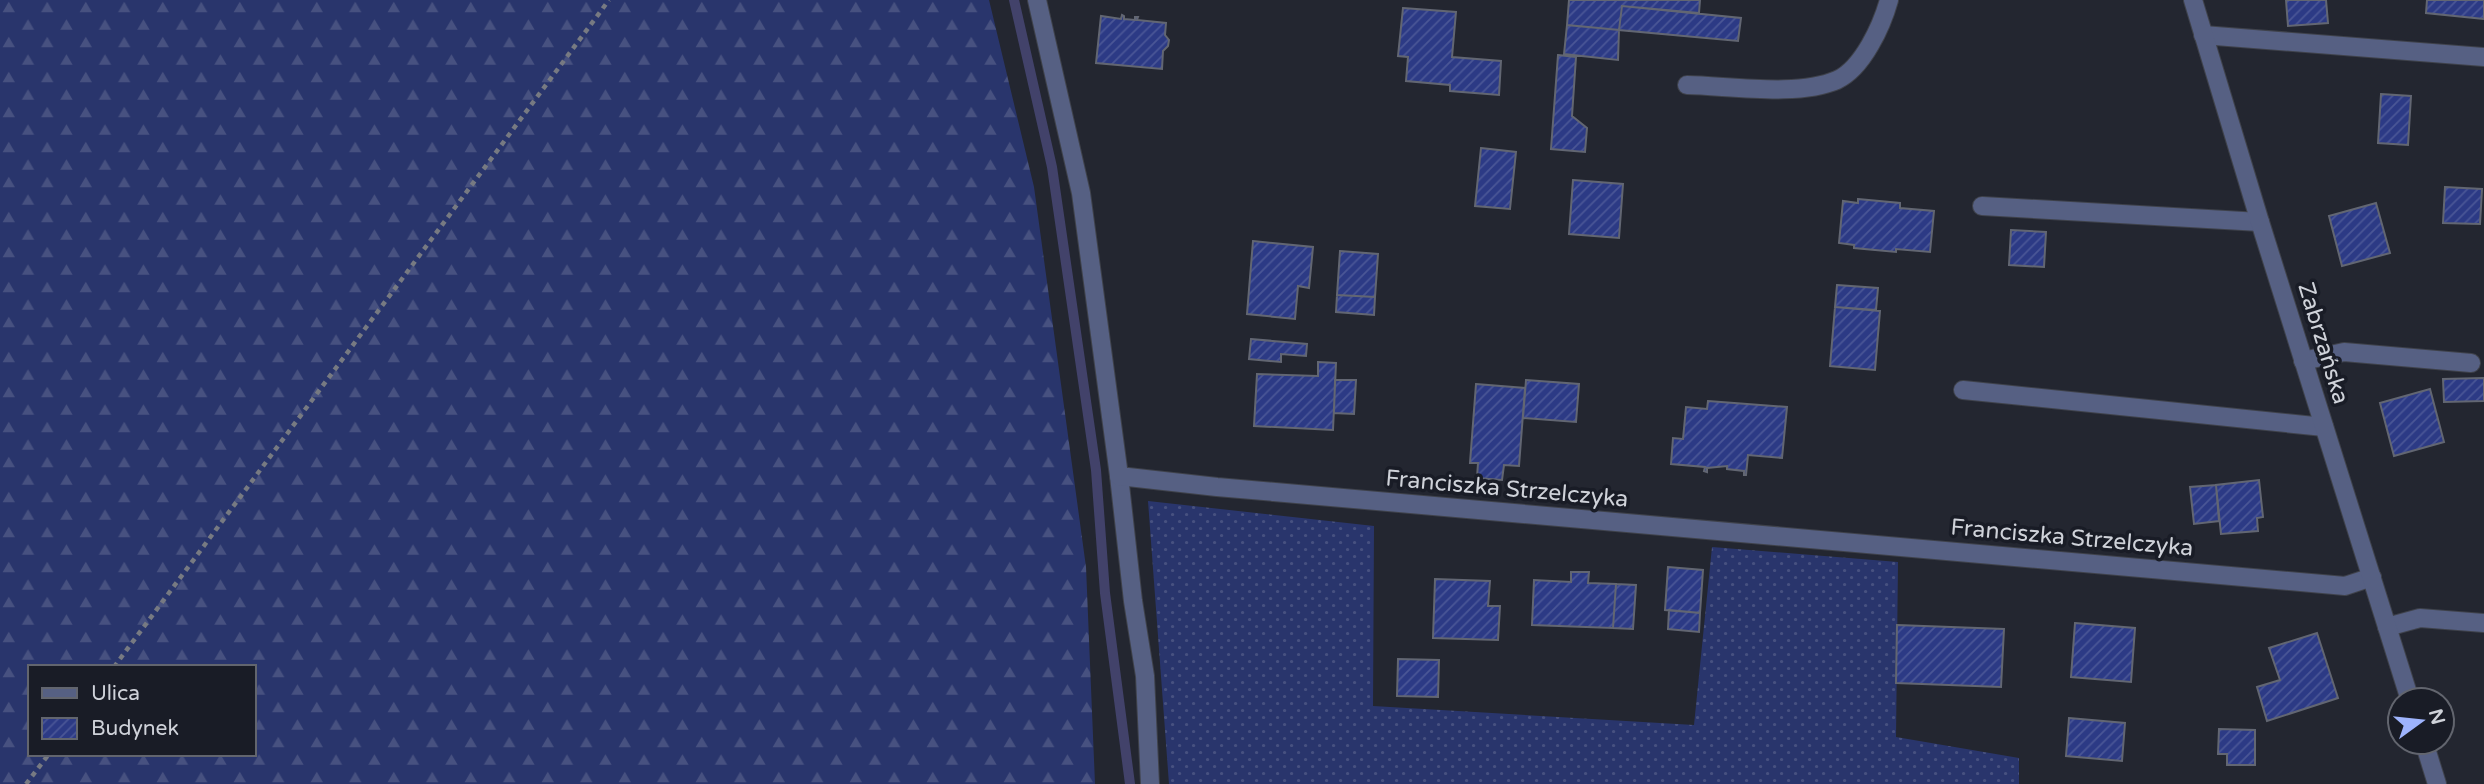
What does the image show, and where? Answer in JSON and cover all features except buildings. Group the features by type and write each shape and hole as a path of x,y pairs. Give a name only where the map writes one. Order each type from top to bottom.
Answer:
{"street":[{"path":"1037,0 1081,193 1145,676 1150,784"},
{"path":"1687,85 1801,89 1839,79 1858,61 1881,26 1889,0"},
{"name":"Zabrzańska","path":"2193,0 2406,686"},
{"path":"2203,35 2484,57"},
{"path":"1982,206 2260,222"},
{"path":"2304,361 2344,352 2471,363"},
{"path":"1963,390 2324,427"},
{"name":"Franciszka Strzelczyka","path":"1119,476 1217,487 2345,586 2372,577"},
{"path":"2387,627 2420,618 2484,623"},
{"path":"2428,756 2437,784"}],"path":[{"path":"115,665 609,0"},
{"path":"26,784 47,756"}],"green space":[{"path":"0,0 989,0 1034,187 1086,567 1095,784 0,784"},
{"path":"1148,501 1374,526 1373,706 1694,725 1712,547 1898,562 1896,737 2019,758 2019,784 1169,784"}],"waterway":[{"path":"1014,0 1052,167 1096,470 1105,593 1130,784"}]}
